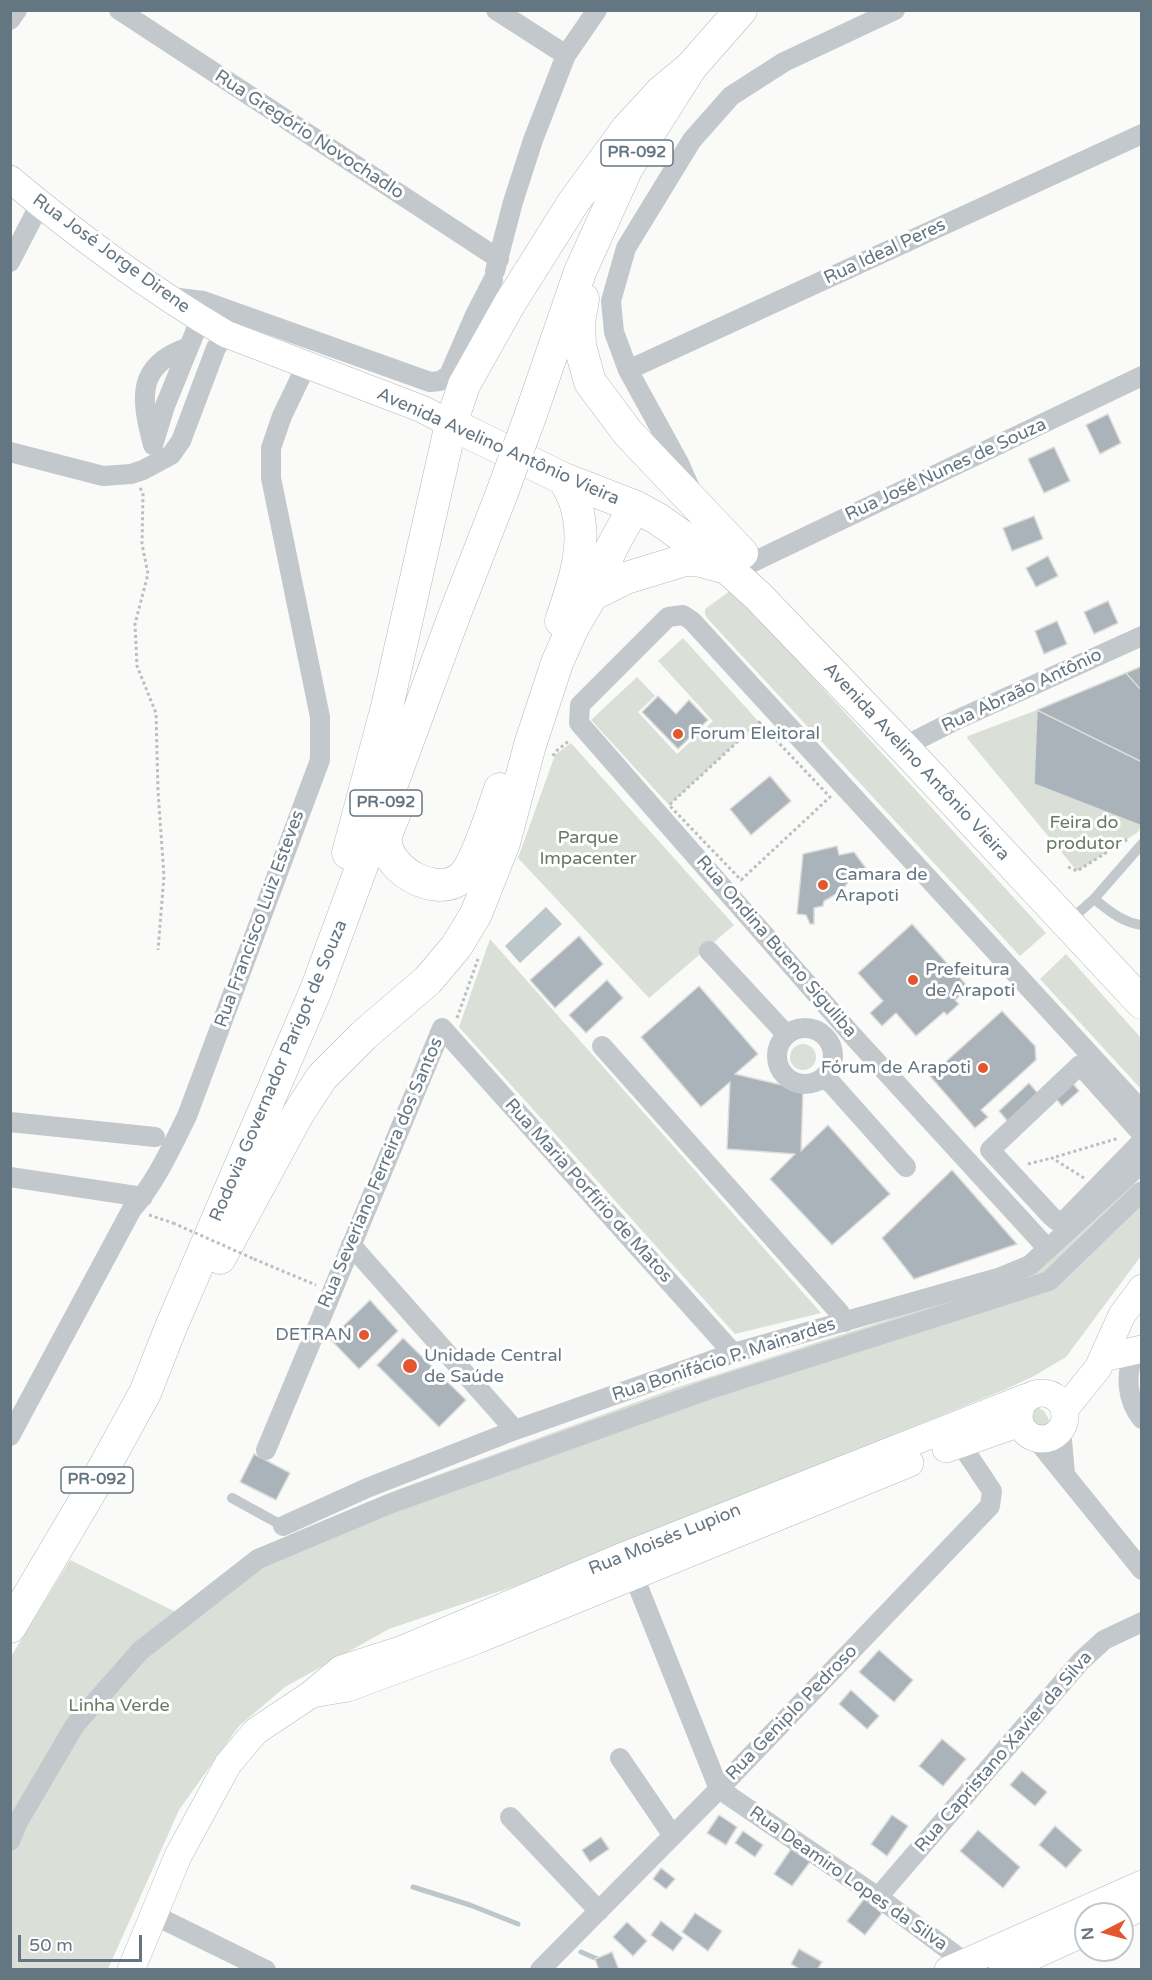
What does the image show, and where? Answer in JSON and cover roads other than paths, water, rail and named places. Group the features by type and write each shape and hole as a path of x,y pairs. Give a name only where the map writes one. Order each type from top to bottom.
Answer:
{"main road":[{"name":"PR-092","path":"592,244 627,168 691,67 741,10"},
{"path":"316,990 325,940 387,707 451,424 464,385 510,303 573,203 627,129 660,92 691,67"},
{"path":"592,244 579,322 580,346 590,382 628,433 698,507 740,562"},
{"name":"Rodovia Governador Parigot de Souza","path":"10,1627 58,1548 145,1393 171,1327 316,990 454,616 502,494 580,272 592,244"},
{"name":"Avenida Avelino Antônio Vieira","path":"451,424 564,478 636,507 680,534 740,562 758,596 913,743 1081,910 1142,975"},
{"path":"454,616 444,665 385,840 393,861 403,872 432,884 461,879 471,865 575,581 580,550 579,527 576,504 564,478"},
{"path":"171,1327 204,1287 298,1114 322,1077 364,1035 428,980 456,947 476,914 504,843 530,745 557,663 573,627 592,595 615,538 636,507"},
{"path":"592,595 626,578 685,560 740,562"},
{"name":"Avenida Avelino Antônio Vieira","path":"1081,910 1142,1003"}],"street":[{"path":"10,20 17,10"},
{"name":"Rua Gregório Novochadlo","path":"119,10 499,260"},
{"path":"496,10 566,55"},
{"path":"464,385 532,140 566,55 597,10"},
{"path":"698,507 679,463 628,370 614,332 611,301 626,248 692,141 731,96 784,62 895,10"},
{"name":"Rua Ideal Peres","path":"628,370 1142,134"},
{"name":"Rua José Jorge Direne","path":"10,179 40,204 213,327"},
{"path":"10,262 40,204"},
{"path":"168,297 203,301 430,382 440,381 449,375 493,280"},
{"path":"137,472 153,445 165,406 189,347 213,327"},
{"path":"10,452 104,476 137,472 171,455 181,441 216,348 213,327"},
{"name":"Avenida Avelino Antônio Vieira","path":"213,327 306,366 422,409 451,424"},
{"name":"Rua Francisco Luiz Esteves","path":"10,1436 137,1203 166,1159 187,1116 320,760 320,717 271,478 271,448 282,416 306,366"},
{"name":"Rua José Nunes de Souza","path":"740,562 1142,376"},
{"name":"Rua Ondina Bueno Siguliba","path":"1048,1249 853,1036 579,723 580,705 668,616 683,615 692,621 1142,1111"},
{"name":"Rua Abraão Antônio","path":"913,743 952,722 1142,636"},
{"path":"709,951 786,1034"},
{"path":"814,1029 829,1008"},
{"name":"Rua Severiano Ferreira dos Santos","path":"266,1450 442,1028"},
{"name":"Rua Maria Porfírio de Matos","path":"442,1028 733,1353"},
{"path":"797,1029 814,1029 828,1039 833,1049 832,1065 829,1073 815,1084 797,1084 782,1074 776,1056 778,1047 786,1034 797,1029"},
{"path":"833,1049 853,1036"},
{"path":"602,1046 833,1304 845,1322"},
{"path":"1080,1065 1135,1137 1071,1216 1057,1221 990,1150 1080,1065"},
{"path":"823,1078 832,1084 906,1167"},
{"path":"10,1122 155,1137"},
{"name":"Rua Bonifácio P. Mainardes","path":"283,1526 367,1488 515,1430 733,1353 1001,1277 1030,1265 1142,1163"},
{"path":"10,1177 137,1203"},
{"path":"10,1841 18,1822 75,1725 140,1651 258,1559 389,1504 710,1389 1049,1281 1142,1191"},
{"path":"351,1245 515,1430"},
{"path":"1028,1431 1049,1438 1100,1363 1122,1315 1139,1303"},
{"path":"1138,1351 1129,1365 1128,1383 1131,1397 1142,1419"},
{"name":"Rua Moisés Lupion","path":"131,1970 152,1914 178,1856 228,1764 256,1731 310,1695 348,1688 473,1631 1033,1395 1100,1363 1138,1351"},
{"path":"1065,1474 1062,1404 1048,1393 1033,1395 1021,1405 1018,1414 1028,1431 1142,1570"},
{"name":"Rua Moisés Lupion","path":"630,1566 960,1443 1028,1431"},
{"name":"Rua Geniplo Pedroso","path":"540,1970 719,1789 990,1506 992,1491 960,1443"},
{"path":"630,1566 719,1789"},
{"name":"Rua Capristano Xavier da Silva","path":"878,1897 1081,1661 1104,1640 1142,1622"},
{"path":"620,1758 673,1836"},
{"name":"Rua Deamiro Lopes da Silva","path":"719,1789 878,1897 963,1967"},
{"path":"510,1817 599,1911"},
{"path":"963,1967 1142,1884"},
{"path":"152,1914 266,1970"},
{"path":"1002,1970 1074,1937"}],"lane":[{"path":"1081,910 1142,844"},
{"path":"1081,910 1113,913 1133,924 1142,925"},
{"path":"232,1498 283,1526"}],"waterway":[{"path":"413,1887 470,1905 518,1924"},
{"path":"581,1952 602,1961"}],"place":[{"name":"Forum Eleitoral","path":"678,734"},
{"name":"Camara de Arapoti","path":"823,885"},
{"name":"Prefeitura de Arapoti","path":"913,980"},
{"name":"Fórum de Arapoti","path":"983,1068"},
{"name":"DETRAN","path":"364,1335"},
{"name":"Unidade Central de Saúde","path":"410,1366"}],"park label":[{"name":"Feira do produtor","path":"1084,833"},
{"name":"Parque Impacenter","path":"588,848"},
{"name":"Linha Verde","path":"119,1706"}]}
